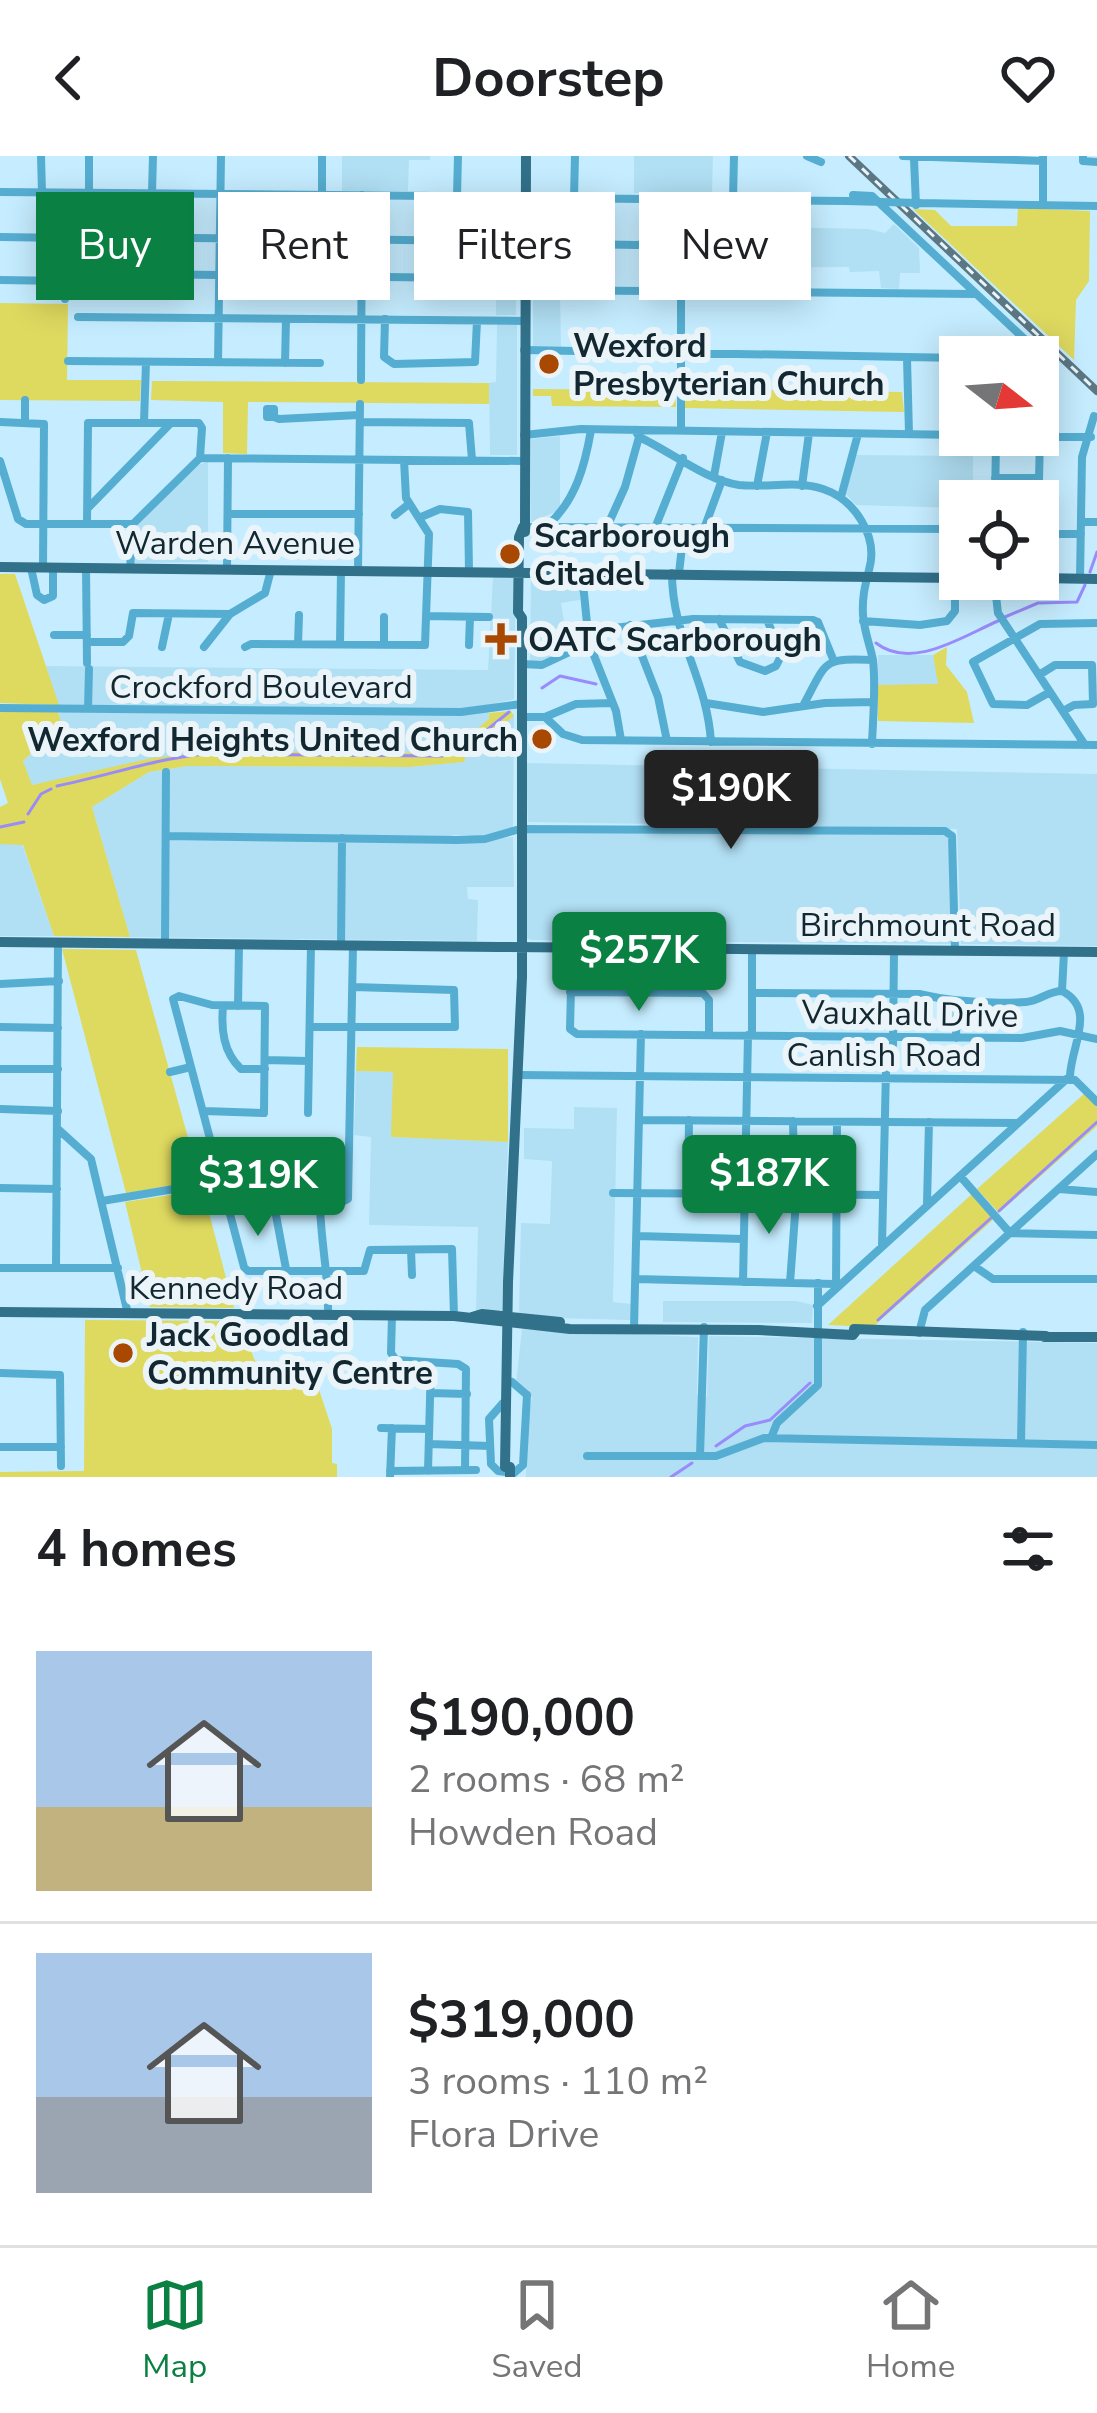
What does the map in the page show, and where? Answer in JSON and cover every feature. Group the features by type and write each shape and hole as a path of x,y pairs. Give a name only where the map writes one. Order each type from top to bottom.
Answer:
{"main road":[{"path":"525,192 526,156"},
{"path":"507,1472 507,1318 515,1273 511,1263 518,1075 525,300"},
{"name":"Warden Avenue","path":"0,567 939,578"},
{"path":"1059,578 1097,579"},
{"name":"Birchmount Road","path":"0,942 1097,952"},
{"name":"Kennedy Road","path":"0,1312 454,1316 683,1333 704,1328 1097,1337"},
{"path":"507,1318 512,1382 505,1419 507,1472"}],"street":[{"path":"41,156 43,192"},
{"path":"88,192 89,156"},
{"path":"152,156 152,192"},
{"path":"221,156 221,192"},
{"path":"322,156 322,192"},
{"path":"458,156 458,192"},
{"path":"574,156 574,192"},
{"path":"734,156 734,192"},
{"path":"807,156 821,162"},
{"path":"1082,156 1084,161 1097,162"},
{"path":"937,205 922,208 914,202 908,157 1043,158 1043,205"},
{"path":"0,192 36,192"},
{"path":"811,201 1097,206"},
{"path":"880,205 1019,336"},
{"path":"0,237 36,238"},
{"path":"390,240 474,241 478,257 475,275 464,278 390,277"},
{"path":"0,280 36,278"},
{"path":"811,292 975,294"},
{"path":"218,362 219,300"},
{"path":"361,300 361,380"},
{"path":"680,300 681,430"},
{"path":"78,317 477,321 525,326"},
{"path":"285,363 286,319"},
{"path":"385,320 385,357 394,364 475,362 477,321"},
{"path":"524,350 939,358"},
{"path":"907,357 909,434"},
{"path":"68,361 320,363"},
{"path":"144,422 146,362"},
{"path":"25,400 25,422"},
{"path":"358,570 360,414"},
{"path":"274,417 360,414 469,423 472,460"},
{"path":"1080,579 1082,458 1094,416"},
{"path":"0,422 44,424 42,568"},
{"path":"87,509 171,423"},
{"path":"87,523 88,424 201,424 200,458 134,524 130,569"},
{"path":"523,435 591,430 939,435"},
{"path":"545,527 570,499 584,468 591,430"},
{"path":"704,529 718,478 722,431"},
{"path":"757,486 767,432"},
{"path":"802,486 809,433"},
{"path":"637,434 718,478 757,486 821,488 854,509 866,529 870,555 863,621 872,660 872,744"},
{"path":"607,527 637,434"},
{"path":"841,497 858,434"},
{"path":"996,456 995,478 1038,478 1041,436 1091,437"},
{"path":"200,458 524,461"},
{"path":"227,569 228,458"},
{"path":"655,528 683,458"},
{"path":"0,460 18,519 26,524 134,524"},
{"path":"245,647 425,645 429,534 404,491 404,460"},
{"path":"395,515 409,504"},
{"path":"422,517 440,509 468,512 469,572"},
{"path":"228,514 359,514"},
{"path":"1082,522 1097,522"},
{"path":"523,527 939,530"},
{"path":"684,529 676,573 675,622 706,703 711,742"},
{"path":"1059,534 1081,534"},
{"path":"86,568 88,709"},
{"path":"204,647 230,614 265,593 271,570"},
{"path":"340,644 341,570"},
{"path":"582,572 589,643 621,740"},
{"path":"863,621 920,625 947,621 956,600"},
{"path":"997,600 998,612 1085,745"},
{"path":"54,635 123,642 134,614 230,614"},
{"path":"162,647 169,614"},
{"path":"298,615 298,644"},
{"path":"383,645 384,616"},
{"path":"427,616 489,616"},
{"path":"470,616 470,645"},
{"path":"587,632 719,619 816,621 833,659"},
{"path":"719,619 740,662 762,670 775,667 782,654 767,620"},
{"path":"1050,692 1025,706 998,706 990,701 973,662 1045,623 1097,623"},
{"path":"630,625 662,709 668,741"},
{"path":"522,664 542,664 589,643"},
{"path":"803,705 821,669 833,659 872,660"},
{"path":"1039,674 1059,664 1093,666 1093,704 1063,711"},
{"path":"706,703 763,712 873,702"},
{"path":"612,703 576,704 545,717 571,738 1097,746"},
{"name":"Crockford Boulevard","path":"0,708 520,711 545,717"},
{"path":"165,944 166,772"},
{"path":"166,836 485,839 520,829 949,832 956,951"},
{"path":"227,1199 346,1201 353,987 342,838"},
{"path":"56,1268 58,943"},
{"path":"238,1006 239,944"},
{"path":"308,1113 311,945"},
{"path":"572,948 571,992 704,993 709,998 709,1035"},
{"path":"742,1282 752,950"},
{"path":"883,1246 894,951"},
{"path":"1062,991 1064,952"},
{"path":"0,984 58,981"},
{"path":"310,1027 454,1028 454,990 353,987"},
{"path":"752,993 1032,1001 1062,991 1080,1006 1070,1076 817,1306"},
{"name":"Vauxhall Drive","path":"571,992 570,1028 577,1034 1034,1038 1060,1031 1097,1039"},
{"path":"203,1111 263,1114 267,1007 173,999 203,1111 216,1155 246,1270 364,1271 370,1250 453,1251 454,1316"},
{"path":"956,1038 957,1001"},
{"path":"223,1006 222,1029 241,1069 309,1061"},
{"path":"0,1027 58,1028"},
{"path":"634,1328 640,1034"},
{"path":"170,1072 191,1067"},
{"path":"0,1069 58,1070"},
{"name":"Canlish Road","path":"518,1075 1065,1081"},
{"path":"1065,1081 1080,1083 1097,1102"},
{"path":"0,1108 58,1111"},
{"path":"639,1120 1018,1124"},
{"path":"688,1194 689,1120"},
{"path":"790,1283 795,1215 793,1121"},
{"path":"836,1285 838,1121"},
{"path":"927,1206 928,1122"},
{"path":"58,1129 89,1155 128,1314"},
{"path":"919,1333 923,1312 1097,1154"},
{"path":"216,1155 348,1158"},
{"path":"960,1176 1010,1233 1097,1235"},
{"path":"102,1201 222,1181"},
{"path":"0,1188 57,1190"},
{"path":"1059,1189 1097,1192"},
{"path":"613,1193 884,1195"},
{"path":"273,1199 286,1269"},
{"path":"320,1201 328,1314"},
{"path":"637,1236 743,1238"},
{"path":"411,1250 412,1274"},
{"path":"974,1266 993,1279 1097,1279"},
{"path":"0,1268 118,1268"},
{"path":"636,1280 836,1285"},
{"path":"771,1438 777,1423 818,1385 818,1283"},
{"path":"392,1315 393,1358 464,1367 471,1470 390,1474 386,1428 429,1429"},
{"path":"700,1455 704,1328"},
{"path":"1021,1443 1023,1335"},
{"path":"428,1471 430,1363"},
{"path":"0,1373 60,1375 61,1466"},
{"path":"512,1382 527,1395"},
{"path":"430,1393 467,1394"},
{"path":"490,1415 508,1398 527,1395"},
{"path":"490,1415 494,1470 514,1473 522,1468 527,1395"},
{"path":"490,1415 505,1419"},
{"path":"587,1456 721,1455 755,1439 771,1438 1097,1445"},
{"path":"429,1444 490,1446"},
{"path":"0,1447 61,1447"}],"shaded area":[{"path":"342,156 430,156 430,160 409,160 408,191 342,191"},
{"path":"634,156 713,156 712,192 634,193"},
{"path":"1018,208 1090,211 1089,281 1076,300 1074,360 1059,346 1059,336 1048,336 913,209 935,210 951,226 1017,226"},
{"path":"894,224 919,248 920,273 900,273 899,289 881,288 879,271 811,267 811,228 885,233"},
{"path":"496,300 516,300 516,315 496,315"},
{"path":"533,300 560,300 561,349 533,348"},
{"path":"0,303 68,304 67,380 141,380 140,401 0,400"},
{"path":"497,324 517,325 517,455 490,455 489,383 496,382"},
{"path":"152,381 489,383 489,404 248,402 247,454 223,453 223,402 151,400"},
{"path":"533,389 675,390 676,407 552,406 551,396 533,396"},
{"path":"684,389 902,392 904,412 685,408"},
{"path":"560,436 560,510 531,522 531,439"},
{"path":"856,455 973,456 973,480 939,480 939,507 856,505 846,494"},
{"path":"208,462 208,562 134,563 136,527 194,466"},
{"path":"0,574 15,574 59,705 0,703"},
{"path":"493,577 516,577 514,699 488,705 489,719 454,748 433,753 219,751 31,785 23,761 53,736 60,711 46,666 488,670"},
{"path":"531,578 580,578 580,600 561,603 568,647 542,661 530,661"},
{"path":"947,647 946,665 967,692 974,723 878,721 878,685 938,684 933,655"},
{"path":"878,655 933,655 939,685 878,685"},
{"path":"511,711 514,716 466,755 464,762 410,767 188,766 149,772 92,807 130,937 54,936 23,845 0,844 0,807 8,803 0,779 0,712 58,712 64,732 46,740 23,761 32,785 152,758 219,751 433,753 454,748 489,719 489,713"},
{"path":"514,716 513,828 486,836 452,835 451,842 513,837 514,887 467,887 468,899 478,900 477,941 130,937 92,807 149,772 188,766 410,767 464,762 466,755"},
{"path":"526,763 1097,774 1097,946 961,944 957,829 528,822"},
{"path":"527,833 944,833 949,835 952,944 531,940 527,938"},
{"path":"0,844 22,844 54,936 0,936"},
{"path":"62,949 136,950 200,1181 126,1193"},
{"path":"357,1047 508,1049 508,1142 391,1137 393,1072 356,1071"},
{"path":"356,1071 393,1072 392,1137 508,1142 502,1310 476,1312 478,1227 369,1225 371,1137 354,1135"},
{"path":"1085,1093 1097,1107 1097,1126 999,1213 977,1189"},
{"path":"574,1107 617,1108 613,1302 631,1304 631,1320 519,1317 521,1223 550,1224 552,1161 524,1159 524,1128 574,1129"},
{"path":"203,1190 234,1308 150,1307 125,1202"},
{"path":"972,1194 994,1219 873,1327 828,1325"},
{"path":"663,1301 796,1301 813,1305 812,1323 663,1322"},
{"path":"85,1320 239,1321 255,1361 310,1362 332,1429 337,1477 0,1477 0,1472 84,1471"},
{"path":"522,1329 698,1337 697,1395 707,1397 709,1336 1097,1343 1097,1477 526,1477 532,1397 516,1384"}],"waterway":[{"path":"1090,572 1097,552"},
{"path":"1005,617 1038,603 1077,602 1085,585"},
{"path":"876,643 890,651 921,652 998,621"},
{"path":"542,688 560,676 596,684"},
{"path":"57,786 204,754 442,756 466,747 509,712"},
{"path":"28,814 41,794 51,789"},
{"path":"0,827 24,822"},
{"path":"999,1211 1097,1122"},
{"path":"878,1320 991,1218"},
{"path":"716,1446 745,1426 770,1420 810,1383"},
{"path":"671,1477 692,1463"}],"railway":[{"path":"849,156 1097,391"}],"place":[{"name":"Wexford Presbyterian Church","path":"549,364"},
{"name":"Scarborough Citadel","path":"510,554"},
{"name":"OATC Scarborough","path":"501,639"},
{"name":"Wexford Heights United Church","path":"542,739"},
{"name":"Jack Goodlad Community Centre","path":"123,1353"}]}
